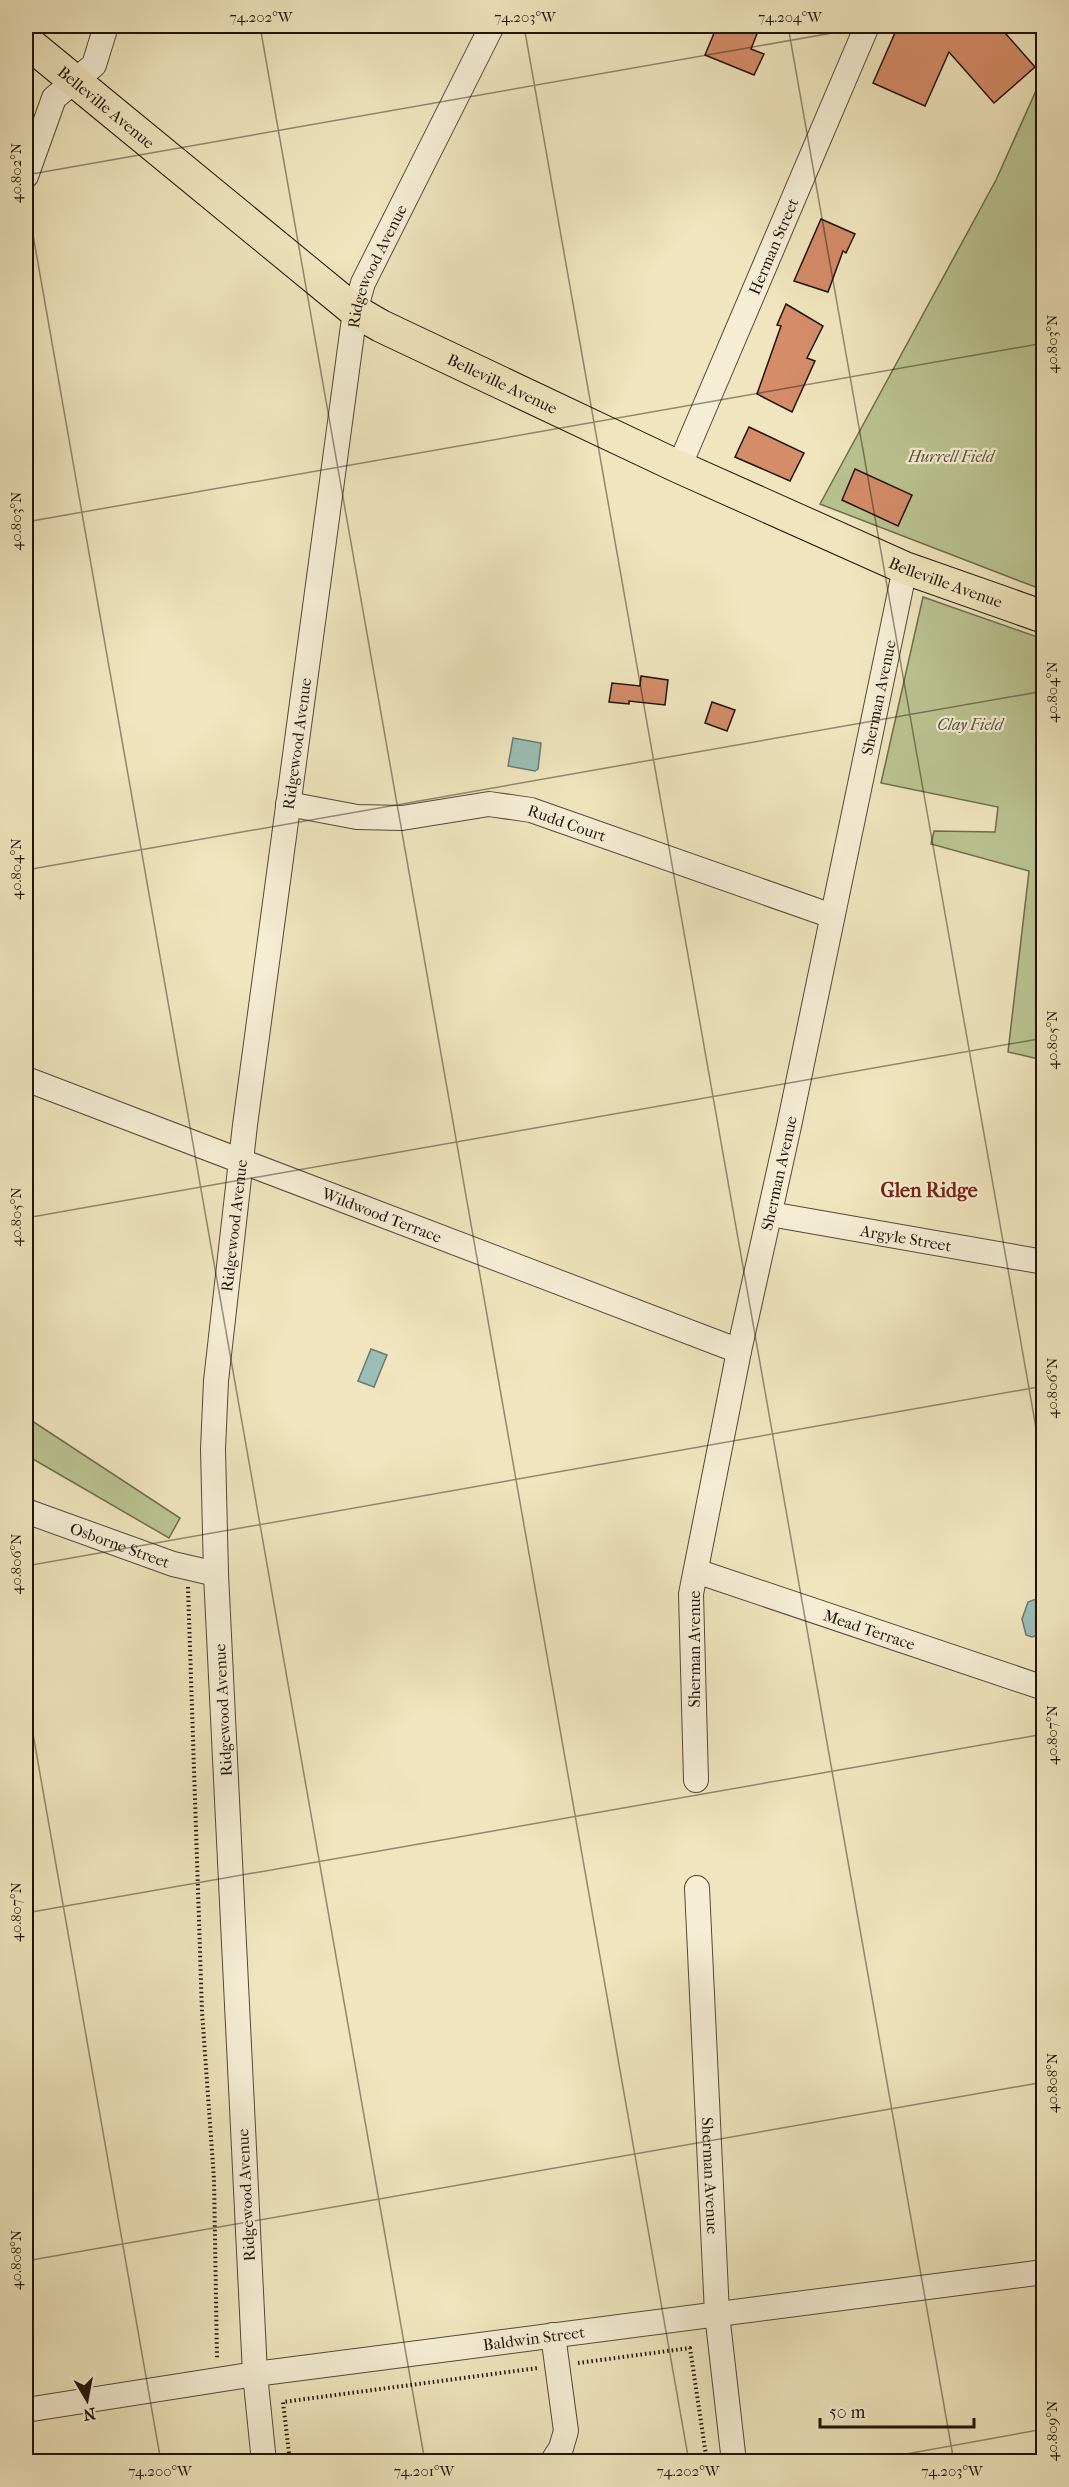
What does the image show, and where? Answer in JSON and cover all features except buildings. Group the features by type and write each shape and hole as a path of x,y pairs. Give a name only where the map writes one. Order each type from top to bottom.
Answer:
{"main road":[{"name":"Belleville Avenue","path":"26,41 354,311 381,326 679,467 905,568 1044,617"}],"street":[{"path":"26,176 54,98 94,65 106,26"},
{"name":"Ridgewood Avenue","path":"264,2462 255,2374 216,1564 213,1449 216,1381 241,1160 354,311 363,284 492,26"},
{"name":"Herman Street","path":"679,467 867,26"},
{"name":"Sherman Avenue","path":"696,1780 691,1605 696,1571 739,1351 770,1214 905,568"},
{"name":"Rudd Court","path":"288,804 357,817 402,818 489,804 531,810 832,916"},
{"name":"Wildwood Terrace","path":"26,1079 739,1351"},
{"name":"Argyle Street","path":"770,1214 1044,1262"},
{"name":"Osborne Street","path":"26,1511 173,1564 216,1564"},
{"name":"Mead Terrace","path":"696,1571 1044,1688"},
{"name":"Sherman Avenue","path":"696,1888 717,2314 734,2462"},
{"name":"Baldwin Street","path":"26,2410 255,2374 1044,2272"},
{"path":"552,2462 561,2448 566,2431 554,2335"}],"path":[{"path":"188,1583 202,2012 214,2179 217,2363"},
{"path":"290,2462 283,2402 690,2348 707,2462"}],"green space":[{"name":"Hurrell Field","path":"1043,75 1043,590 820,504 996,180"},
{"name":"Clay Field","path":"923,597 1043,639 1043,1060 1008,1052 1029,871 931,844 934,831 995,832 998,807 881,783"},
{"path":"26,1417 180,1518 169,1538 26,1455"}],"water":[{"path":"513,738 541,743 538,769 535,771 508,766"},
{"path":"371,1349 387,1355 374,1387 358,1381"},
{"path":"1036,1599 1043,1603 1043,1614 1038,1635 1032,1637 1026,1635 1022,1619 1028,1602"}],"district":[{"name":"Glen Ridge","path":"929,1190"}]}
